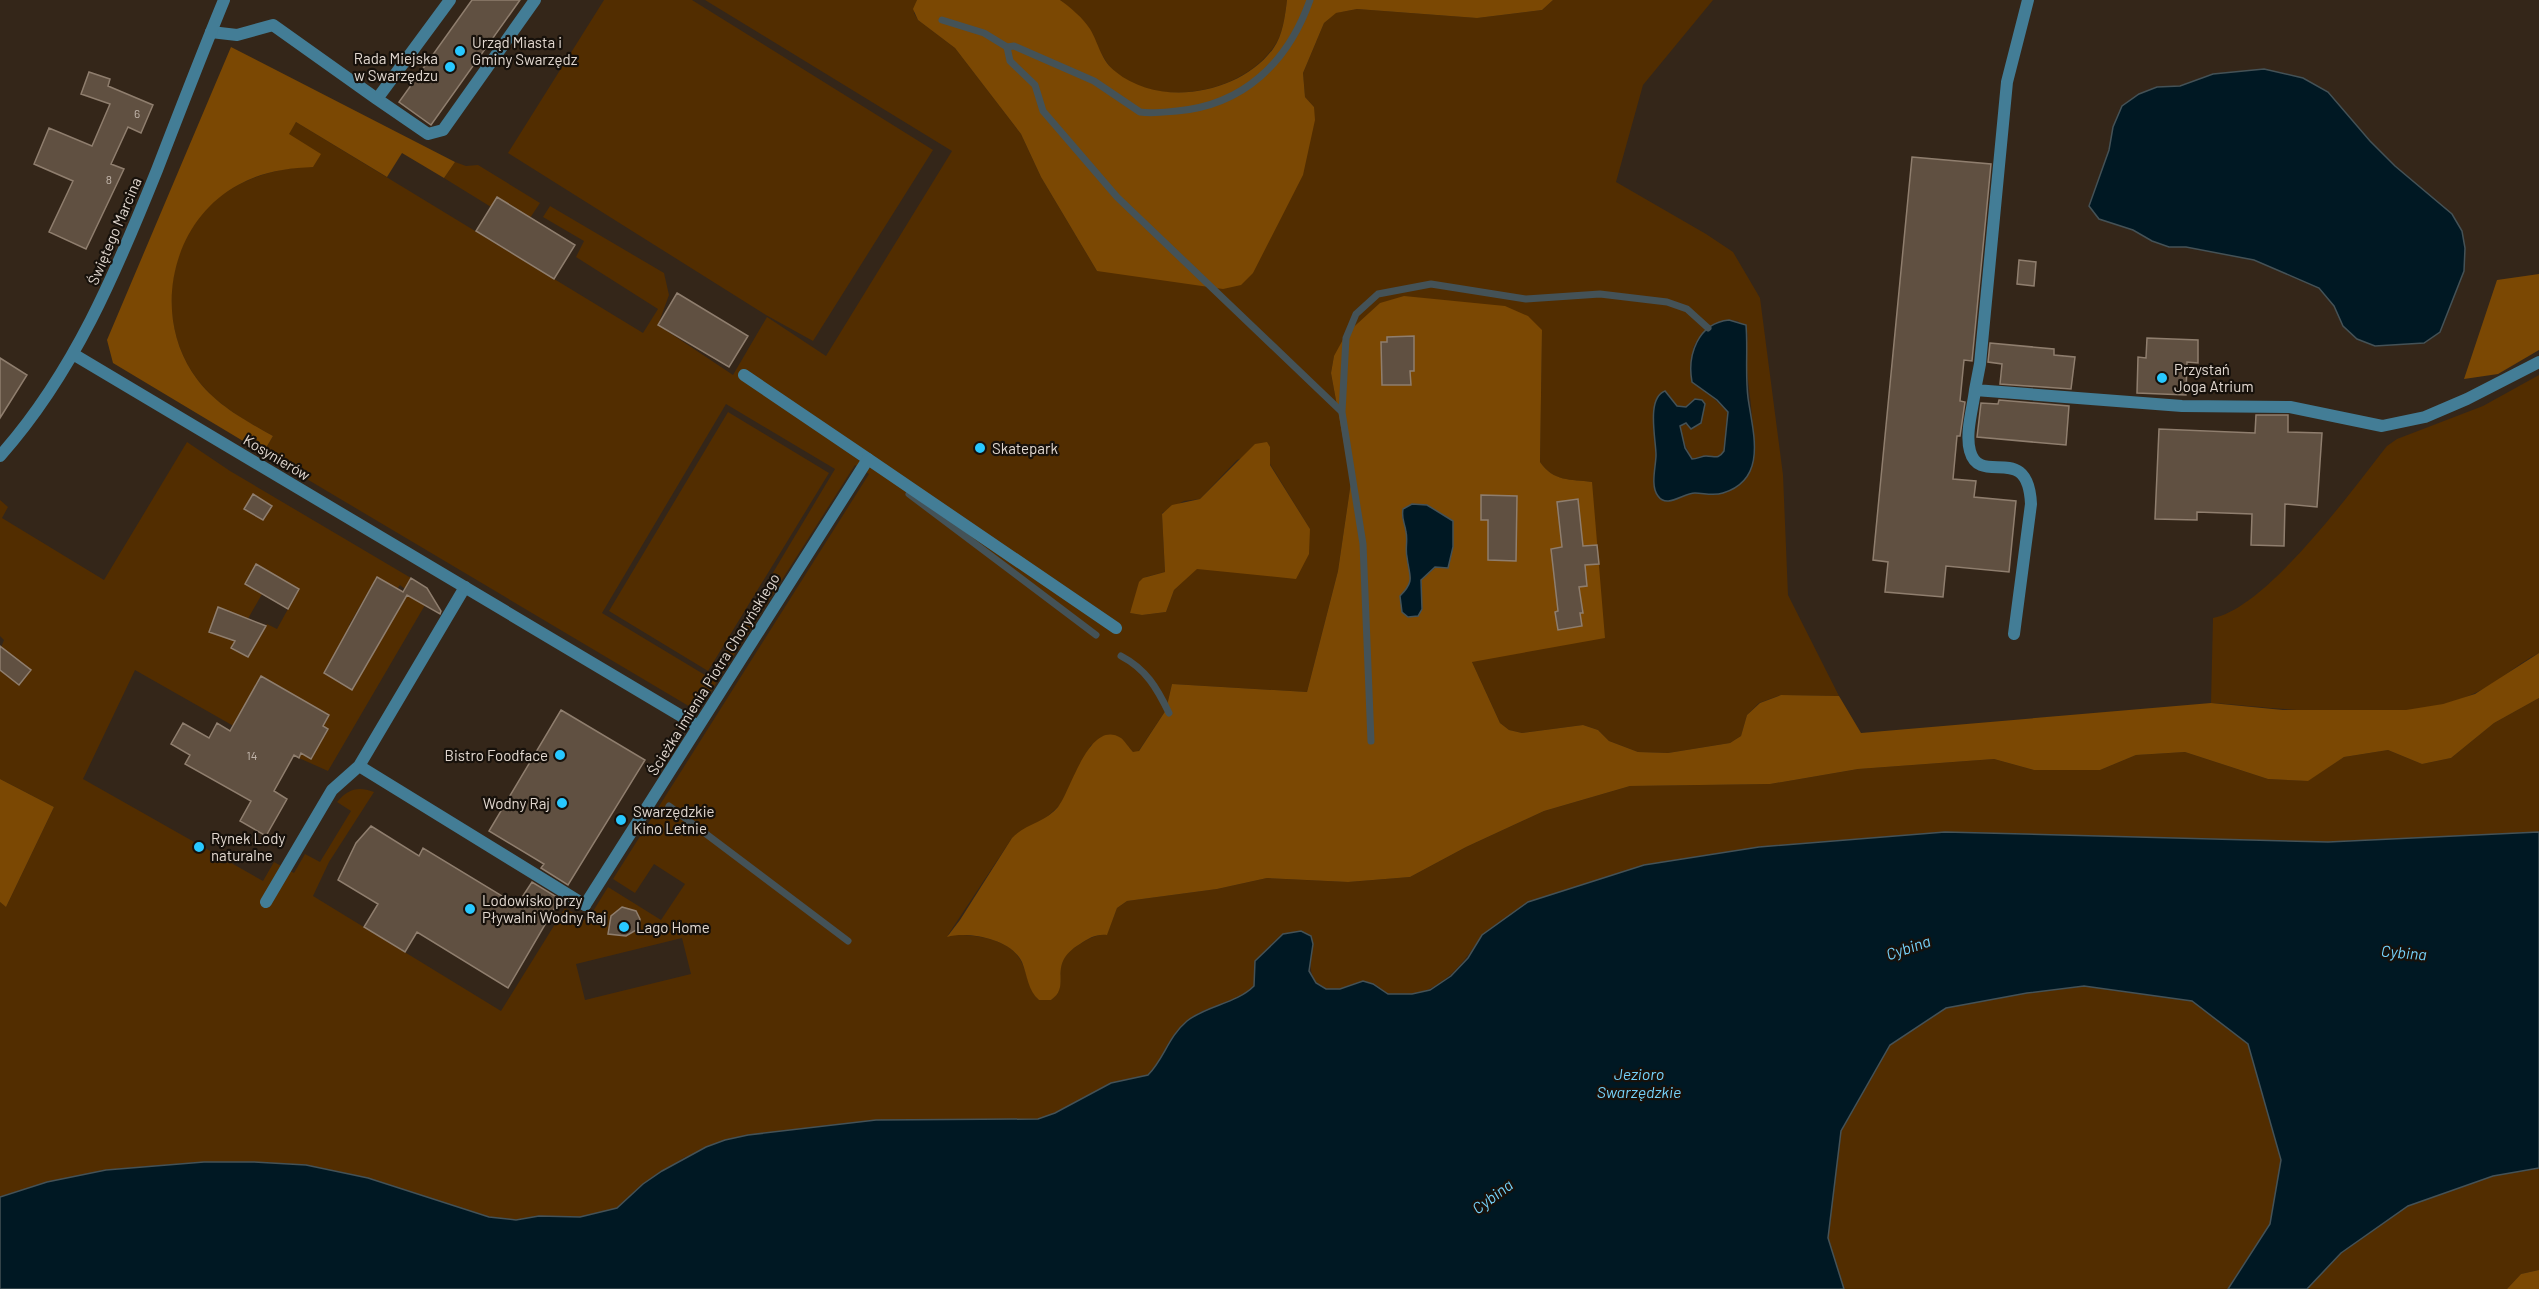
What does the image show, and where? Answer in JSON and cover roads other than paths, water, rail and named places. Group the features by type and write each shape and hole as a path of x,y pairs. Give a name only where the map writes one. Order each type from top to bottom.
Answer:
{"street":[{"name":"Świętego Marcina","path":"0,456 34,414 73,354 123,252 224,0"},
{"path":"377,99 450,0"},
{"path":"211,32 237,35 273,25 428,134 443,130 535,0"},
{"path":"2014,634 2031,504 2030,488 2026,477 2018,470 1982,466 1974,460 1970,450 1970,434 1980,364 2007,82 2028,0"},
{"name":"Kosynierów","path":"73,354 698,726"},
{"path":"1975,390 2182,406 2290,407 2382,426 2425,417 2468,399 2539,362"},
{"path":"744,375 1116,628"},
{"name":"Ścieżka imienia Piotra Choryńskiego","path":"359,766 585,905 867,459"},
{"path":"266,902 332,790 359,766 465,587"}],"water":[{"path":"2264,69 2303,78 2328,92 2395,166 2452,214 2462,231 2465,248 2464,271 2440,332 2424,343 2375,346 2357,339 2343,326 2334,306 2319,288 2254,260 2186,247 2169,247 2152,241 2133,230 2099,219 2089,206 2109,150 2113,127 2122,106 2139,94 2157,87 2180,86 2213,74"},
{"path":"1729,320 1746,325 1747,389 1754,440 1752,466 1747,477 1737,486 1723,493 1695,493 1670,501 1662,500 1654,487 1656,455 1654,410 1659,395 1665,391 1677,406 1686,407 1695,399 1702,400 1705,404 1701,423 1691,429 1686,423 1680,426 1685,448 1692,459 1704,456 1718,457 1724,451 1728,412 1717,400 1692,382 1691,361 1693,351 1702,334 1718,322"},
{"path":"1412,504 1427,505 1453,521 1453,547 1448,568 1435,567 1421,580 1422,609 1418,616 1408,617 1402,612 1400,596 1410,582 1403,509"},
{"name":"Jezioro Swarzędzkie","path":"1945,832 2328,842 2539,832 2539,1168 2493,1176 2408,1206 2341,1253 2307,1289 2228,1289 2270,1224 2281,1160 2248,1044 2192,1001 2084,986 2027,993 1946,1008 1890,1045 1841,1131 1828,1238 1844,1289 0,1289 0,1197 47,1182 106,1170 204,1162 306,1165 368,1178 489,1217 516,1220 539,1216 580,1217 617,1208 643,1184 662,1171 706,1147 725,1140 748,1135 876,1120 1038,1119 1055,1113 1111,1083 1148,1075 1175,1034 1187,1021 1203,1011 1239,997 1254,986 1255,961 1283,934 1301,931 1311,936 1313,944 1309,971 1316,983 1326,989 1340,989 1363,981 1373,984 1388,994 1412,994 1430,990 1451,976 1468,958 1482,935 1528,902 1644,865 1759,847"}],"waterway":[{"path":"1310,0 1289,43 1276,61 1260,76 1243,90 1223,100 1177,111 1140,112 1094,81 1014,46 1007,47 1010,61 1035,85 1043,111 1117,197 1342,412 1363,544 1371,741"},
{"path":"942,20 984,33 1007,47"},
{"path":"1342,412 1346,338 1356,314 1378,294 1431,284 1526,299 1600,294 1667,302 1687,309 1708,328"},
{"path":"909,494 1096,635"},
{"path":"1121,656 1130,661 1150,680 1169,713"},
{"path":"669,806 848,941"}],"place":[{"name":"Urząd Miasta i Gminy Swarzędz","path":"460,51"},
{"name":"Rada Miejska w Swarzędzu","path":"450,67"},
{"name":"Przystań Joga Atrium","path":"2162,378"},
{"name":"Skatepark","path":"980,448"},
{"name":"Bistro Foodface","path":"560,755"},
{"name":"Wodny Raj","path":"562,803"},
{"name":"Swarzędzkie Kino Letnie","path":"621,820"},
{"name":"Rynek Lody naturalne","path":"199,847"},
{"name":"Lodowisko przy Pływalni Wodny Raj","path":"470,909"},
{"name":"Lago Home","path":"624,927"}],"water label":[{"name":"Cybina","path":"1908,947"},
{"name":"Cybina","path":"2404,952"},
{"name":"Cybina","path":"1492,1196"}]}
